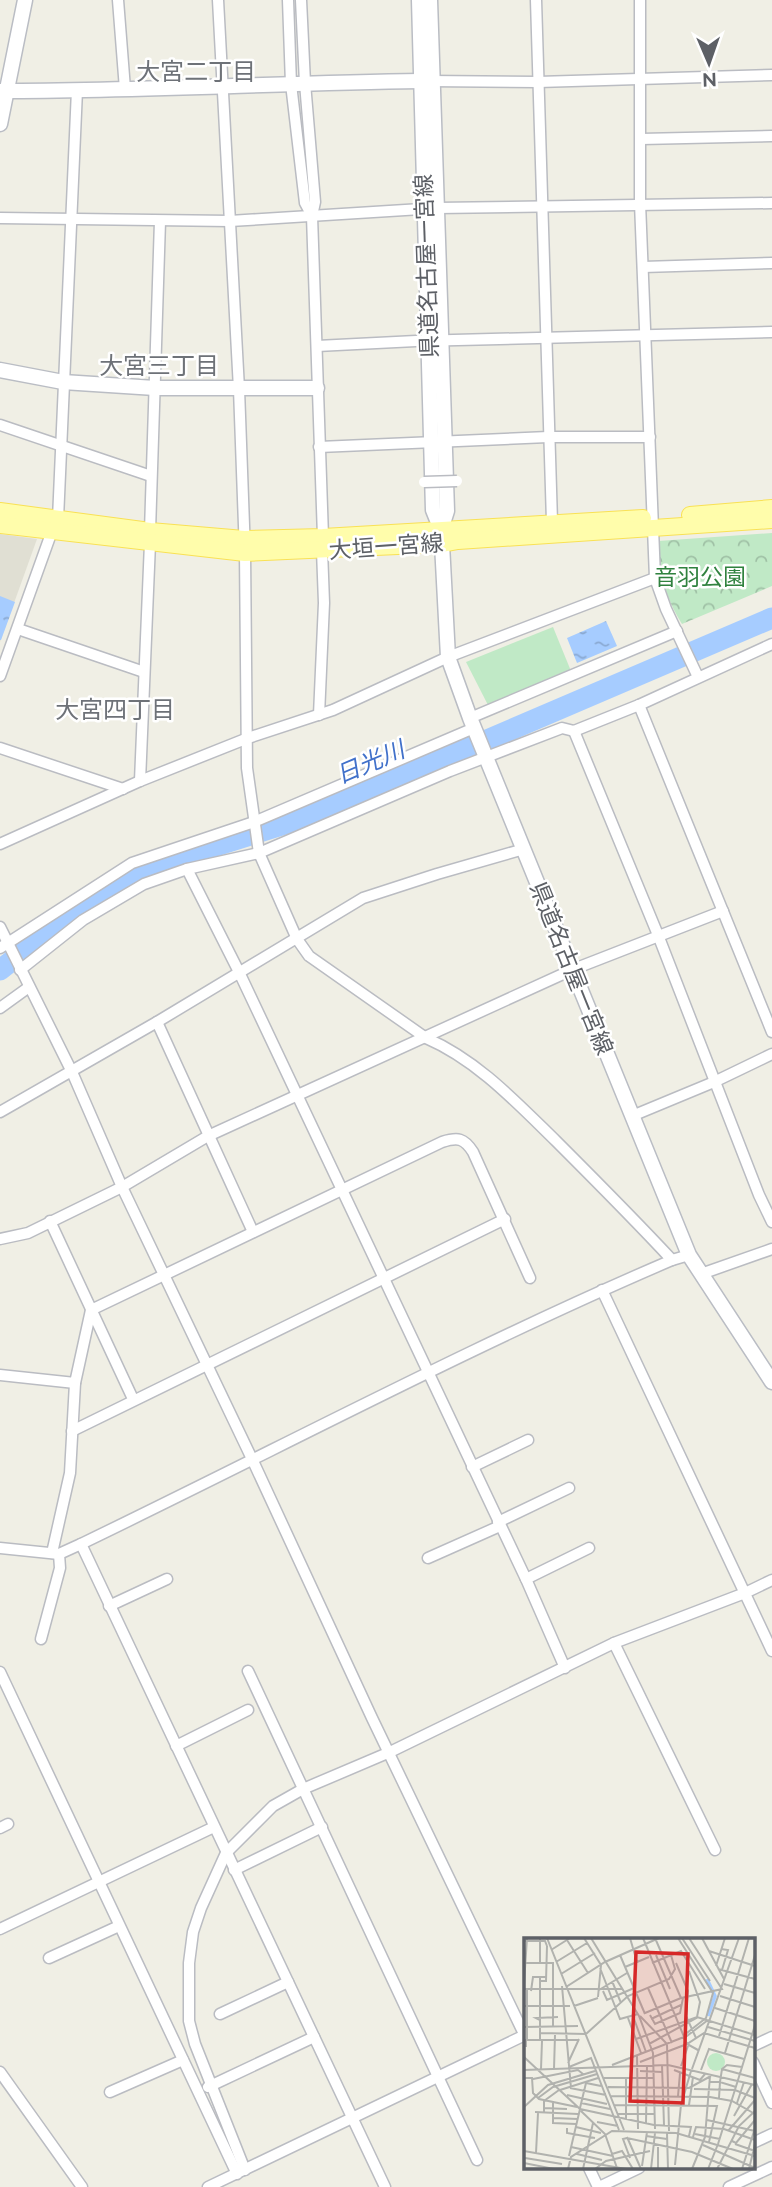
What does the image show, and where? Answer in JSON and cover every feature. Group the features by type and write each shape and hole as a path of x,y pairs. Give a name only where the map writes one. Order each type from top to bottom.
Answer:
{"main road":[{"path":"0,124 4,91 25,0"},
{"name":"県道名古屋一宮線","path":"419,0 427,81 435,341 437,441 433,510 442,537 448,657 485,755 689,1255 772,1382"},
{"name":"県道名古屋一宮線","path":"427,81 430,0"},
{"path":"4,91 222,88 298,83 427,81"},
{"path":"0,370 63,382 155,388 317,388"},
{"name":"大垣一宮線","path":"442,537 458,541 652,523 772,508"},
{"name":"大垣一宮線","path":"0,512 55,525 244,546 442,537 552,522 772,520"},
{"name":"大垣一宮線","path":"0,526 55,525"}],"street":[{"path":"118,0 125,89"},
{"path":"218,0 239,389 247,768 259,851 297,939 309,956 426,1038 444,1045 500,1085 615,1199 672,1260"},
{"path":"288,0 298,83 305,203 312,216 324,603 319,715"},
{"path":"298,83 302,0"},
{"path":"536,0 552,522"},
{"path":"640,0 640,203 655,578 666,609 698,677"},
{"path":"427,81 538,82 772,75"},
{"path":"0,676 55,525 77,90"},
{"path":"640,139 772,136"},
{"path":"0,218 230,221 431,208 772,203"},
{"path":"140,781 160,221"},
{"path":"643,267 772,263"},
{"path":"317,346 772,332"},
{"path":"0,425 151,477"},
{"path":"319,447 548,436 650,437"},
{"path":"424,482 457,481"},
{"path":"0,844 140,781 248,737 319,715 448,657 655,578"},
{"path":"18,629 144,672"},
{"path":"6,946 132,863 254,825 678,633"},
{"path":"20,969 83,920 144,884 187,869 259,851 485,755 562,728 574,731 639,705 772,644"},
{"path":"639,705 772,1032"},
{"path":"574,731 772,1222"},
{"path":"0,748 123,789"},
{"path":"0,1112 157,1022 363,898 436,873 524,849"},
{"path":"187,869 239,972 526,1579 565,1668"},
{"path":"0,1239 28,1233 122,1187 208,1136 295,1095 574,969 723,911"},
{"path":"0,927 6,946 72,1072 122,1187 524,2033"},
{"path":"0,1008 29,987"},
{"path":"157,1022 253,1232"},
{"path":"632,1116 714,1082 772,1054"},
{"path":"91,1310 455,1138 466,1141 473,1152 530,1278"},
{"path":"72,1431 505,1219"},
{"path":"51,1221 133,1399"},
{"path":"701,1275 772,1249"},
{"path":"0,1548 56,1553 81,1544 427,1373 602,1290 689,1255"},
{"path":"602,1290 772,1651"},
{"path":"41,1639 60,1568 56,1553 69,1473 75,1383 91,1310"},
{"path":"0,1375 75,1383"},
{"path":"472,1467 528,1440"},
{"path":"428,1558 569,1488"},
{"path":"81,1544 385,2187"},
{"path":"526,1579 590,1548"},
{"path":"109,1606 167,1579"},
{"path":"241,2172 189,2021 189,1963 193,1933 201,1908 226,1853 273,1806 303,1789 390,1752 614,1643 772,1580"},
{"path":"614,1643 715,1850"},
{"path":"248,1671 477,2160"},
{"path":"0,1672 198,2092 241,2172"},
{"path":"176,1746 248,1710"},
{"path":"0,1929 214,1827"},
{"path":"234,1870 322,1827"},
{"path":"48,1958 119,1926"},
{"path":"220,2014 288,1982"},
{"path":"208,2187 524,2035"},
{"path":"754,2045 772,2036"},
{"path":"198,2092 314,2037"},
{"path":"110,2092 183,2060"},
{"path":"754,2064 772,2103"},
{"path":"0,2072 82,2187"},
{"path":"754,2143 772,2134"},
{"path":"729,2187 772,2167"},
{"path":"590,2170 598,2187 635,2170"}],"shaded area":[{"path":"0,534 37,539 0,642"}],"green space":[{"name":"音羽公園","path":"772,533 772,586 682,624 664,584 658,541"},
{"path":"553,627 573,676 490,709 466,662"}],"water":[{"path":"0,596 15,602 1,640 0,640"},
{"path":"606,621 617,646 577,663 567,638"}],"waterway":[{"name":"日光川","path":"0,970 69,916 124,879 171,860 307,817 772,618"}],"district":[{"name":"大宮二丁目","path":"196,71"},
{"name":"大宮三丁目","path":"159,365"},
{"name":"大宮四丁目","path":"115,709"}]}
